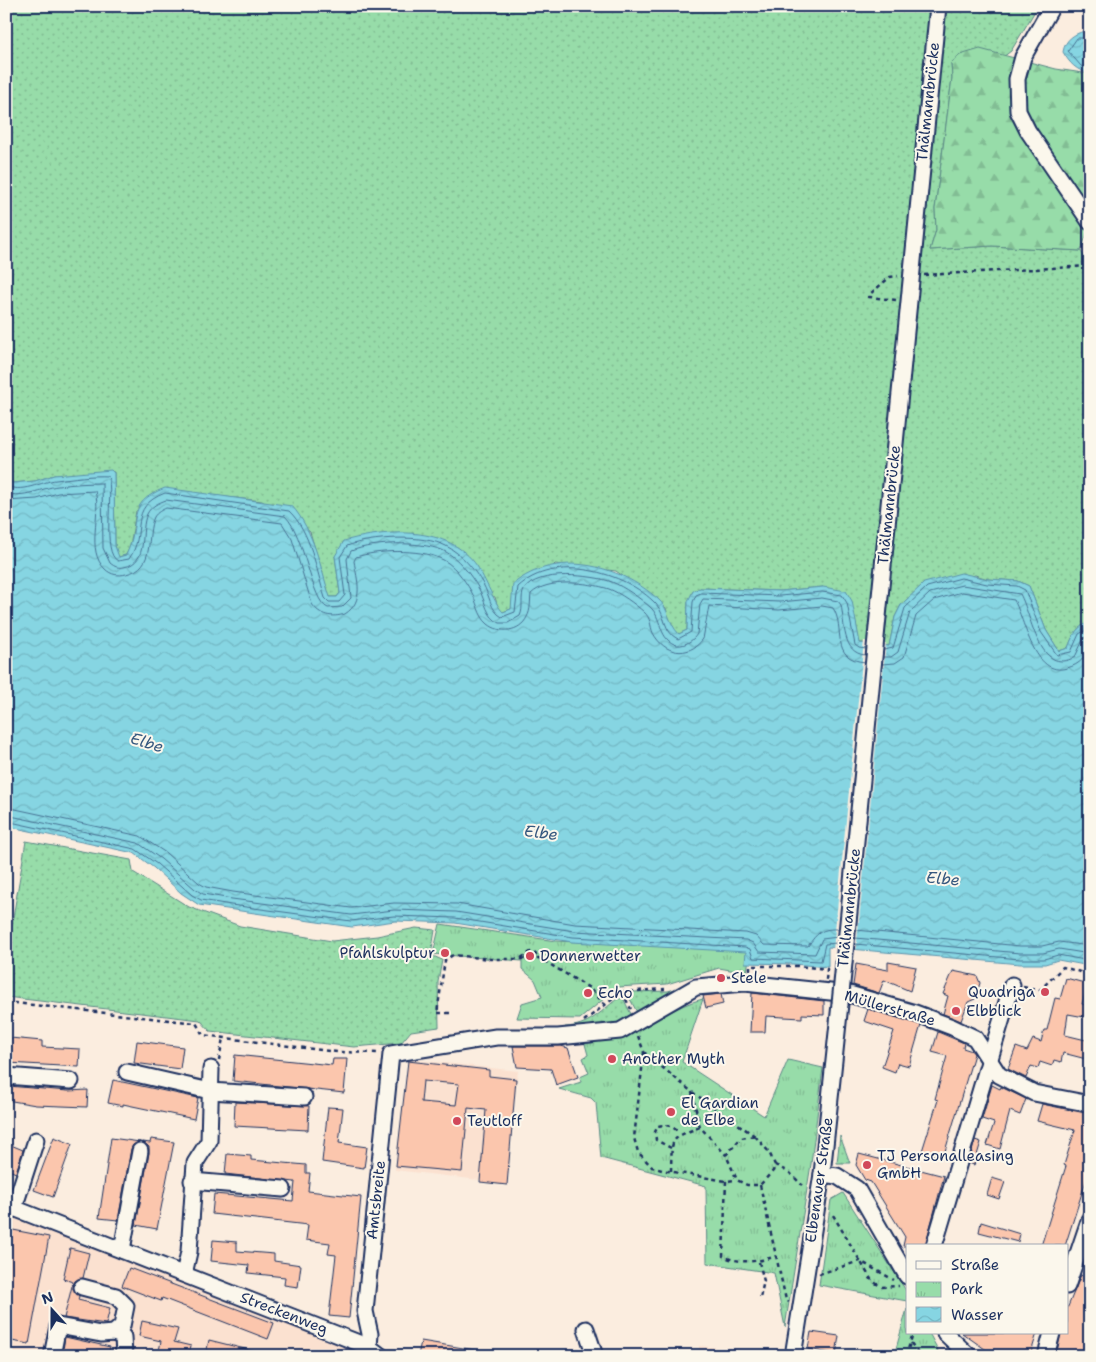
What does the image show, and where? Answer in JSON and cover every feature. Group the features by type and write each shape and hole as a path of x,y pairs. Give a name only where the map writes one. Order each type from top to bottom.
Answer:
{"street":[{"name":"Thälmannbrücke","path":"840,1004 938,6"},
{"path":"1052,6 1023,57 1017,79 1018,112 1090,222"},
{"name":"Müllerstraße","path":"391,1054 496,1037 558,1037 620,1031 696,987 745,983 849,994 952,1027 975,1038 999,1075 1034,1093 1090,1104"},
{"path":"935,1244 1012,985"},
{"name":"Elbenauer Straße","path":"793,1356 822,1174 840,1004"},
{"name":"Amtsbreite","path":"369,1346 370,1334 365,1311 391,1054"},
{"path":"184,1274 188,1252 192,1181 195,1163 209,1141 211,1069"},
{"path":"127,1072 210,1091 304,1097"},
{"path":"6,1076 71,1081"},
{"name":"Streckenweg","path":"36,1140 10,1207 369,1346 381,1356"},
{"path":"122,1250 140,1151"},
{"path":"822,1174 837,1176 857,1189 906,1274"},
{"path":"192,1181 283,1190"},
{"path":"1068,1284 1083,1258 1090,1218"},
{"path":"82,1287 116,1296 126,1306 122,1326 114,1333"},
{"path":"52,1356 58,1326 101,1334 114,1333 123,1337 124,1356"},
{"path":"586,1329 595,1356"},
{"path":"946,1334 969,1356"},
{"path":"1046,1356 1052,1334"}],"path":[{"path":"918,275 1090,266"},
{"path":"899,276 890,277 870,294 870,297 900,300"},
{"path":"520,959 532,951 541,959 591,988 605,1005"},
{"path":"450,1013 437,1013 445,960 448,956 541,959"},
{"path":"750,976 750,966 797,966 827,969 825,991"},
{"path":"1012,985 1040,990 1064,967 1090,975"},
{"path":"6,1002 196,1023 204,1035 222,1038 337,1052 391,1054"},
{"path":"636,1022 638,1038 644,1052 692,1092 755,1136 769,1152 775,1165 790,1173 802,1185"},
{"path":"211,1069 221,1059 222,1038"},
{"path":"644,1052 634,1138 635,1146 652,1167 726,1181 737,1180 747,1185 760,1185 775,1165"},
{"path":"692,1092 700,1127 726,1155 737,1180"},
{"path":"672,1148 656,1140 655,1132 658,1126 665,1124 673,1127 679,1134"},
{"path":"671,1171 672,1148 679,1134 700,1127"},
{"path":"726,1155 741,1138 755,1136"},
{"path":"726,1181 723,1256 759,1262 776,1256"},
{"path":"760,1185 786,1300 792,1303"},
{"path":"815,1275 860,1260 903,1285 882,1287 872,1282 860,1260 833,1214"},
{"path":"759,1262 764,1281 760,1298"},
{"path":"906,1356 913,1334"},
{"path":"911,1342 920,1356"}],"shaded area":[{"name":"Teutloff","path":"408,1059 518,1071 505,1183 395,1170"},
{"path":"6,1209 365,1352 365,1356 6,1356"},
{"path":"699,1346 776,1353 776,1356 699,1356"}],"green space":[{"path":"6,6 1038,6 1011,51 1003,57 995,54 951,63 952,78 935,209 936,230 930,250 992,246 1081,251 1090,268 1090,364 1087,392 1090,397 1090,622 1081,626 1068,648 1059,651 1046,630 1029,586 1018,581 988,579 975,575 911,596 901,605 895,617 889,646 860,643 823,587 780,591 700,588 688,601 687,630 679,634 670,625 666,608 616,571 555,564 511,609 503,612 498,608 495,597 335,556 340,593 337,597 329,597 310,532 262,501 208,495 136,511 130,547 126,555 118,557 115,547 114,472 54,475 35,481 12,483 6,478"},
{"path":"980,49 1056,69 1090,74 1090,224 1081,251 992,246 930,250 936,230 935,209 952,78 951,63 960,55"},
{"path":"26,841 131,860 133,872 189,907 240,926 332,941 377,936 416,928 435,930 431,955 442,960 438,982 439,1027 411,1031 401,1043 354,1047 210,1031 200,1020 6,997 6,959"},
{"path":"440,924 556,941 750,949 747,973 719,968 667,984 618,987 580,1019 517,1018 522,1003 542,997 535,980 522,969 522,961 433,954"},
{"path":"719,976 742,979 638,1014 630,999 632,992 668,991"},
{"path":"623,998 633,1018 615,1024 566,1031 565,1027 587,1021 617,999"},
{"path":"703,999 682,1062 764,1116 788,1060 823,1068 811,1164 785,1327 774,1273 707,1263 706,1186 601,1158 596,1103 591,1098 559,1089 581,1082 580,1077 589,1073 583,1058 588,1055 585,1044 627,1035 675,1009"},
{"path":"840,1136 850,1163 837,1163"},
{"path":"843,1193 906,1290 906,1301 819,1285 831,1200"},
{"path":"906,1313 906,1334 930,1334 938,1350 936,1356 894,1356"}],"water":[{"path":"1085,31 1090,35 1090,74 1074,66 1063,52 1070,38"},
{"name":"Elbe","path":"111,470 114,473 115,546 119,557 126,555 131,544 138,508 152,494 165,488 292,506 306,526 330,597 337,597 340,593 335,556 344,541 379,534 397,533 434,537 450,543 465,553 477,566 503,612 511,609 513,584 530,573 568,564 587,565 625,577 658,599 667,611 675,630 679,634 687,630 688,601 693,591 700,588 780,591 823,587 846,591 852,601 860,643 889,646 895,617 901,605 924,583 961,573 988,579 1018,581 1029,586 1046,630 1059,651 1068,648 1081,626 1090,622 1090,966 1058,960 1045,964 1020,964 828,947 828,967 745,963 746,952 572,942 455,923 395,921 352,927 199,905 181,893 154,868 134,853 6,826 6,479 12,483 35,481 54,475"}],"pier":[{"path":"864,641 886,643 856,952 833,950"}],"building":[{"path":"888,962 916,967 910,991 884,980 879,993 853,985 856,964 888,970"},
{"path":"953,971 977,976 980,983 975,999 968,1002 961,1021 943,1014 948,996 943,994"},
{"path":"1066,978 1088,984 1082,1004 1090,1006 1090,1018 1068,1014 1065,1035 1090,1041 1090,1060 1063,1053 1061,1062 1054,1060 1052,1066 1040,1062 1038,1068 1031,1066 1026,1078 1008,1069 1016,1047 1027,1051 1033,1039 1041,1042 1044,1030 1047,1030 1055,998 1060,999"},
{"path":"752,993 824,1001 824,1015 802,1014 802,1018 766,1016 765,1032 750,1032"},
{"path":"721,994 723,1004 706,1008 703,996"},
{"path":"868,1009 921,1025 909,1066 898,1063 895,1072 882,1067 894,1031 864,1021"},
{"path":"938,1032 964,1043 963,1048 972,1051 974,1054 943,1158 922,1151 938,1100 935,1099 947,1056 932,1052"},
{"path":"10,1038 42,1041 42,1047 80,1049 79,1067 8,1063"},
{"path":"137,1041 183,1047 180,1069 134,1063"},
{"path":"513,1046 561,1046 568,1048 578,1077 556,1085 551,1069 517,1067"},
{"path":"235,1055 332,1065 333,1059 347,1059 344,1093 233,1081"},
{"name":"Teutloff","path":"408,1061 489,1070 489,1076 516,1079 507,1185 480,1182 486,1110 468,1108 462,1172 396,1166","holes":["423,1081 459,1084 456,1105 421,1102"]},
{"path":"113,1080 198,1098 194,1119 123,1104 123,1106 108,1103"},
{"path":"992,1085 1000,1089 1001,1087 1026,1099 1020,1115 1010,1111 1000,1149 987,1145 994,1123 982,1119"},
{"path":"8,1086 68,1091 88,1090 87,1107 36,1105 6,1100"},
{"path":"235,1102 309,1106 308,1130 234,1126"},
{"path":"1042,1104 1090,1114 1090,1168 1066,1244 1042,1244 1075,1130 1037,1121"},
{"path":"328,1107 343,1108 339,1143 367,1147 364,1168 322,1162"},
{"path":"54,1137 72,1144 53,1197 34,1190"},
{"path":"111,1138 140,1142 133,1145 131,1149 118,1220 99,1218"},
{"path":"151,1139 174,1142 157,1229 136,1225 149,1153 149,1147 143,1142 150,1143"},
{"path":"975,1140 981,1142 974,1165 969,1163"},
{"path":"6,1143 23,1150 16,1173 6,1169"},
{"path":"227,1154 251,1156 251,1160 306,1165 306,1173 310,1173 308,1191 361,1197 349,1318 329,1316 336,1255 328,1254 330,1243 306,1240 308,1225 212,1214 214,1194 293,1201 295,1182 225,1174"},
{"path":"859,1154 944,1176 926,1244 906,1244 906,1246 903,1246 905,1237 871,1182 865,1180 856,1165"},
{"path":"992,1178 1005,1182 999,1199 987,1195"},
{"path":"981,1222 1020,1234 1018,1242 979,1232"},
{"path":"8,1229 49,1237 29,1344 6,1340"},
{"path":"213,1240 237,1242 237,1251 274,1254 274,1261 301,1265 298,1287 284,1285 285,1277 248,1273 249,1265 211,1261"},
{"path":"70,1248 89,1253 83,1278 75,1281 73,1289 79,1296 78,1300 110,1308 106,1324 64,1318 73,1282 63,1279"},
{"path":"129,1268 274,1323 268,1339 162,1298 161,1301 122,1286"},
{"path":"1081,1275 1090,1280 1090,1356 1056,1356 1061,1334 1068,1334 1068,1307"},
{"path":"142,1321 178,1329 174,1342 191,1346 188,1356 158,1356 161,1341 139,1336"},
{"path":"811,1332 839,1336 836,1354 808,1349"},
{"path":"963,1334 1037,1334 1030,1356 995,1356"},
{"path":"65,1337 110,1347 108,1356 62,1356"},
{"path":"209,1340 257,1352 256,1356 206,1354"},
{"path":"421,1341 475,1350 475,1356 418,1356"}],"place":[{"name":"Pfahlskulptur","path":"445,953"},
{"name":"Donnerwetter","path":"530,956"},
{"name":"Stele","path":"721,978"},
{"name":"Quadriga","path":"1045,992"},
{"name":"Echo","path":"588,993"},
{"name":"Elbblick","path":"956,1011"},
{"name":"Another Myth","path":"612,1059"},
{"name":"El Gardian de Elbe","path":"671,1112"},
{"name":"Teutloff","path":"457,1121"},
{"name":"TJ Personalleasing GmbH","path":"867,1165"}]}
